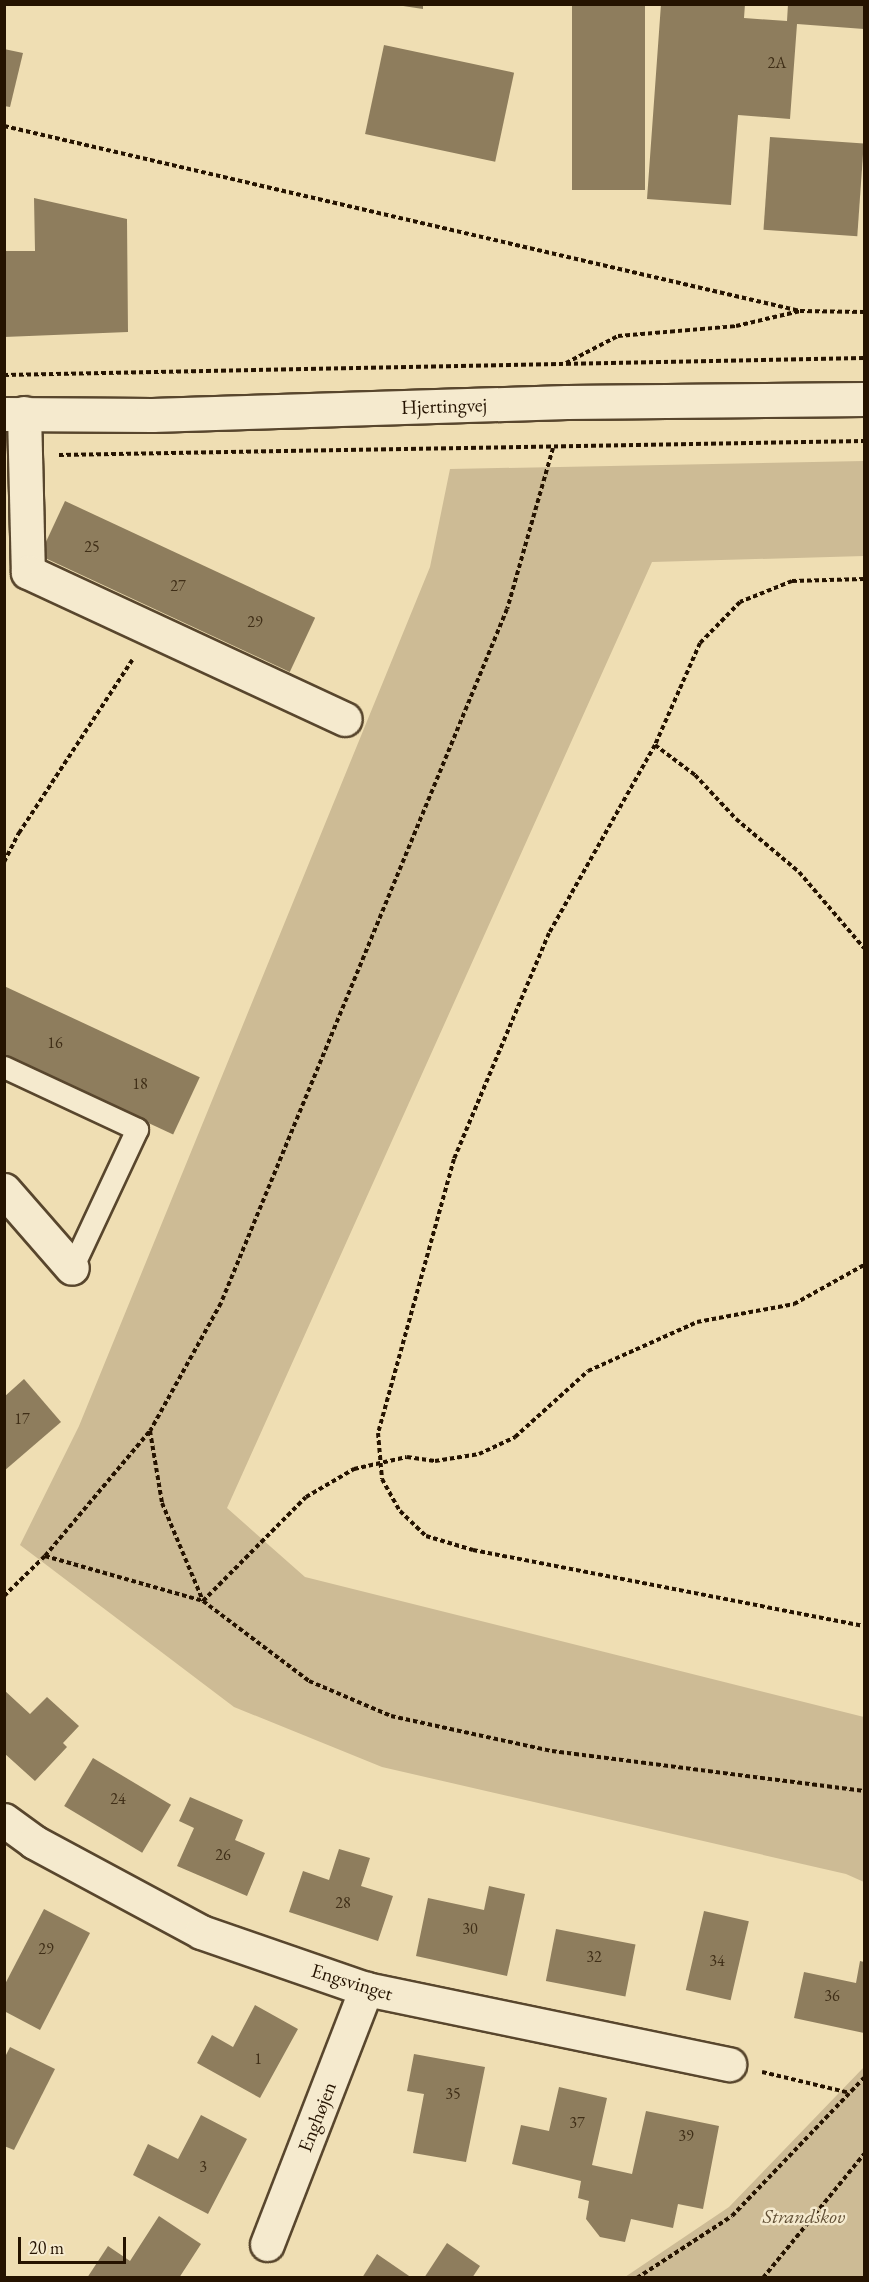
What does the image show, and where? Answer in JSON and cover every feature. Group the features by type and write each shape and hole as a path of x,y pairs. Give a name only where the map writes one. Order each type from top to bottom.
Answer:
{"street":[{"name":"Hjertingvej","path":"345,719 28,572 24,455 14,413 152,415 567,402 864,399"},
{"path":"4,1190 72,1268"},
{"name":"Engsvinget","path":"4,1820 34,1842 201,1932 366,1989 729,2064"},
{"name":"Enghøjen","path":"267,2244 366,1989"}],"lane":[{"path":"4,1067 137,1129 72,1268"}],"path":[{"path":"4,126 800,311 864,312"},
{"path":"565,363 618,336 736,326 800,311"},
{"path":"4,375 864,358"},
{"path":"24,455 554,448 864,441"},
{"path":"4,1596 45,1556 150,1431 221,1302 498,631 554,448"},
{"path":"864,579 792,581 740,602 699,643 655,745 549,933 454,1159 378,1433 382,1479 400,1511 426,1536 472,1550 864,1626"},
{"path":"4,862 19,833 152,630"},
{"path":"655,745 695,775 736,819 799,872 864,948"},
{"path":"203,1601 306,1497 354,1469 407,1457 435,1461 479,1454 515,1437 588,1371 698,1322 794,1304 864,1265"},
{"path":"150,1431 162,1503 203,1601"},
{"path":"45,1556 203,1601 309,1681 391,1716 552,1751 864,1791"},
{"path":"729,2064 850,2093"},
{"path":"637,2277 732,2216 864,2078"},
{"path":"763,2277 864,2154"}],"green space":[{"path":"864,461 864,556 652,562 227,1508 305,1577 864,1717 864,1882 846,1874 382,1767 234,1707 20,1545 79,1426 430,567 450,469"},
{"name":"Strandskov","path":"864,2067 864,2277 625,2277 729,2207"}],"building":[{"path":"390,4 423,4 423,9"},
{"path":"572,4 645,4 645,190 572,190"},
{"path":"661,4 745,4 744,18 787,21 788,4 864,4 864,29 797,24 790,119 738,115 731,205 647,199"},
{"path":"384,45 514,73 495,162 365,134"},
{"path":"4,49 23,53 10,107 4,106"},
{"path":"770,137 864,144 857,236 764,230"},
{"path":"34,198 127,219 128,332 4,337 4,251 35,251"},
{"path":"65,501 315,618 290,672 40,555"},
{"path":"4,986 200,1077 173,1134 4,1056"},
{"path":"24,1379 61,1422 4,1471 4,1397"},
{"path":"4,1690 30,1714 47,1697 79,1726 63,1743 67,1747 35,1781 4,1753"},
{"path":"93,1758 171,1805 142,1853 64,1806"},
{"path":"190,1797 243,1820 235,1840 265,1853 247,1896 177,1866 194,1828 179,1821"},
{"path":"339,1849 370,1858 361,1886 393,1896 378,1941 289,1912 303,1871 329,1880"},
{"path":"489,1886 525,1894 507,1976 416,1956 428,1898 484,1910"},
{"path":"44,1909 90,1933 40,2030 4,2011 4,1986"},
{"path":"704,1911 749,1921 731,2000 686,1990"},
{"path":"556,1929 636,1944 625,1996 546,1981"},
{"path":"860,1961 864,1962 864,2033 794,2018 804,1972 856,1983"},
{"path":"255,2005 298,2029 260,2098 197,2063 212,2035 233,2047"},
{"path":"10,2047 55,2069 14,2150 4,2146 4,2059"},
{"path":"414,2054 485,2067 466,2162 413,2153 424,2094 407,2091"},
{"path":"559,2087 607,2098 592,2165 632,2174 646,2111 719,2126 703,2209 678,2204 673,2228 631,2219 625,2242 600,2237 586,2219 589,2201 578,2198 581,2181 512,2164 521,2125 549,2131"},
{"path":"201,2115 247,2139 208,2214 133,2175 148,2144 178,2159"},
{"path":"159,2216 201,2244 179,2278 87,2278 108,2246 130,2261"},
{"path":"447,2243 480,2266 472,2278 424,2278"},
{"path":"377,2254 412,2278 362,2278"}]}
